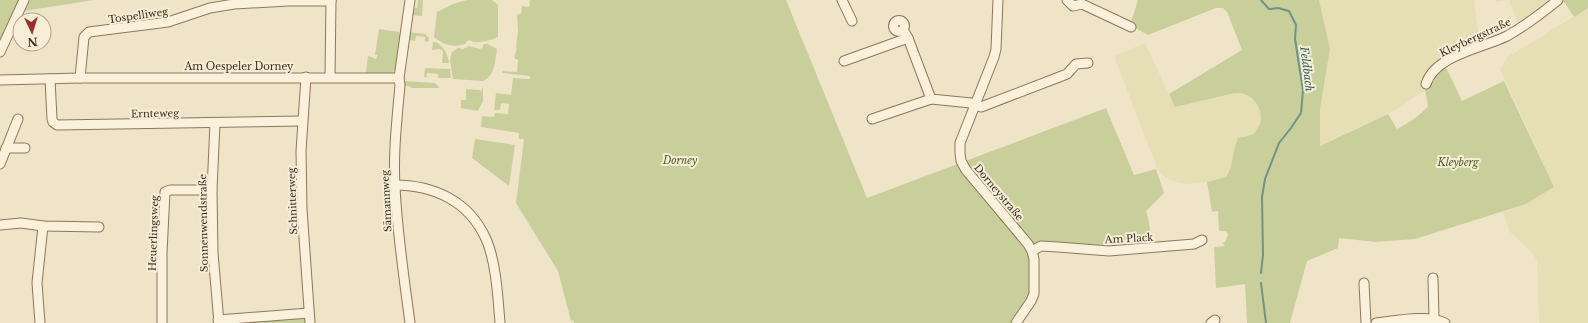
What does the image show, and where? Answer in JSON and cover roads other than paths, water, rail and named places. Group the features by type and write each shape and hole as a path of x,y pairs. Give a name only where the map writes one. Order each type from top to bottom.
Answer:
{"street":[{"path":"0,52 24,0"},
{"path":"399,78 410,0"},
{"path":"842,0 852,21"},
{"name":"Dorneystraße","path":"998,0 996,49 990,70 960,143 961,161 966,170 1032,251"},
{"path":"1068,0 1073,6 1082,4 1131,27"},
{"name":"Kleybergstraße","path":"1426,84 1429,76 1444,63 1460,54 1505,37 1558,0"},
{"name":"Tospelliweg","path":"80,78 84,37 88,33 168,22 205,9 225,5 288,1 331,1 330,77"},
{"path":"903,30 908,38 931,99"},
{"path":"844,61 908,38"},
{"path":"872,120 931,99 981,107 1067,74 1076,64 1088,63"},
{"name":"Schnitterweg","path":"306,77 301,151 302,209 310,323"},
{"name":"Am Oespeler Dorney","path":"0,80 80,78 399,78"},
{"name":"Sämannweg","path":"399,78 400,85 395,148 394,185 398,236 410,323"},
{"name":"Ernteweg","path":"50,79 52,119 57,125 302,121"},
{"path":"0,164 18,119"},
{"name":"Sonnenwendstraße","path":"215,123 212,190 213,253 218,321"},
{"path":"6,148 25,148"},
{"path":"394,185 410,185 430,188 451,198 466,210 478,225 486,240 490,254 497,291 500,323"},
{"name":"Heuerlingsweg","path":"162,323 162,253 165,192 170,190 212,190"},
{"path":"0,225 21,224 99,227"},
{"path":"40,323 37,283 43,226"},
{"name":"Am Plack","path":"1032,251 1041,246 1070,247 1109,252 1126,251 1194,244 1202,240"},
{"path":"1016,323 1034,294 1034,259 1032,251"},
{"path":"1433,278 1434,319"},
{"path":"1364,282 1366,323"},
{"path":"218,321 309,313"},
{"path":"1376,323 1434,319 1445,323"}],"waterway":[{"name":"Feldbach","path":"1261,0 1269,9 1278,8 1289,11 1296,25 1295,39 1303,90 1301,113 1279,143 1265,179 1262,197 1263,255 1261,273"},
{"name":"Feldbach","path":"1261,283 1266,323"}],"park label":[{"name":"Dorney","path":"680,160"},
{"name":"Kleyberg","path":"1458,162"}]}
